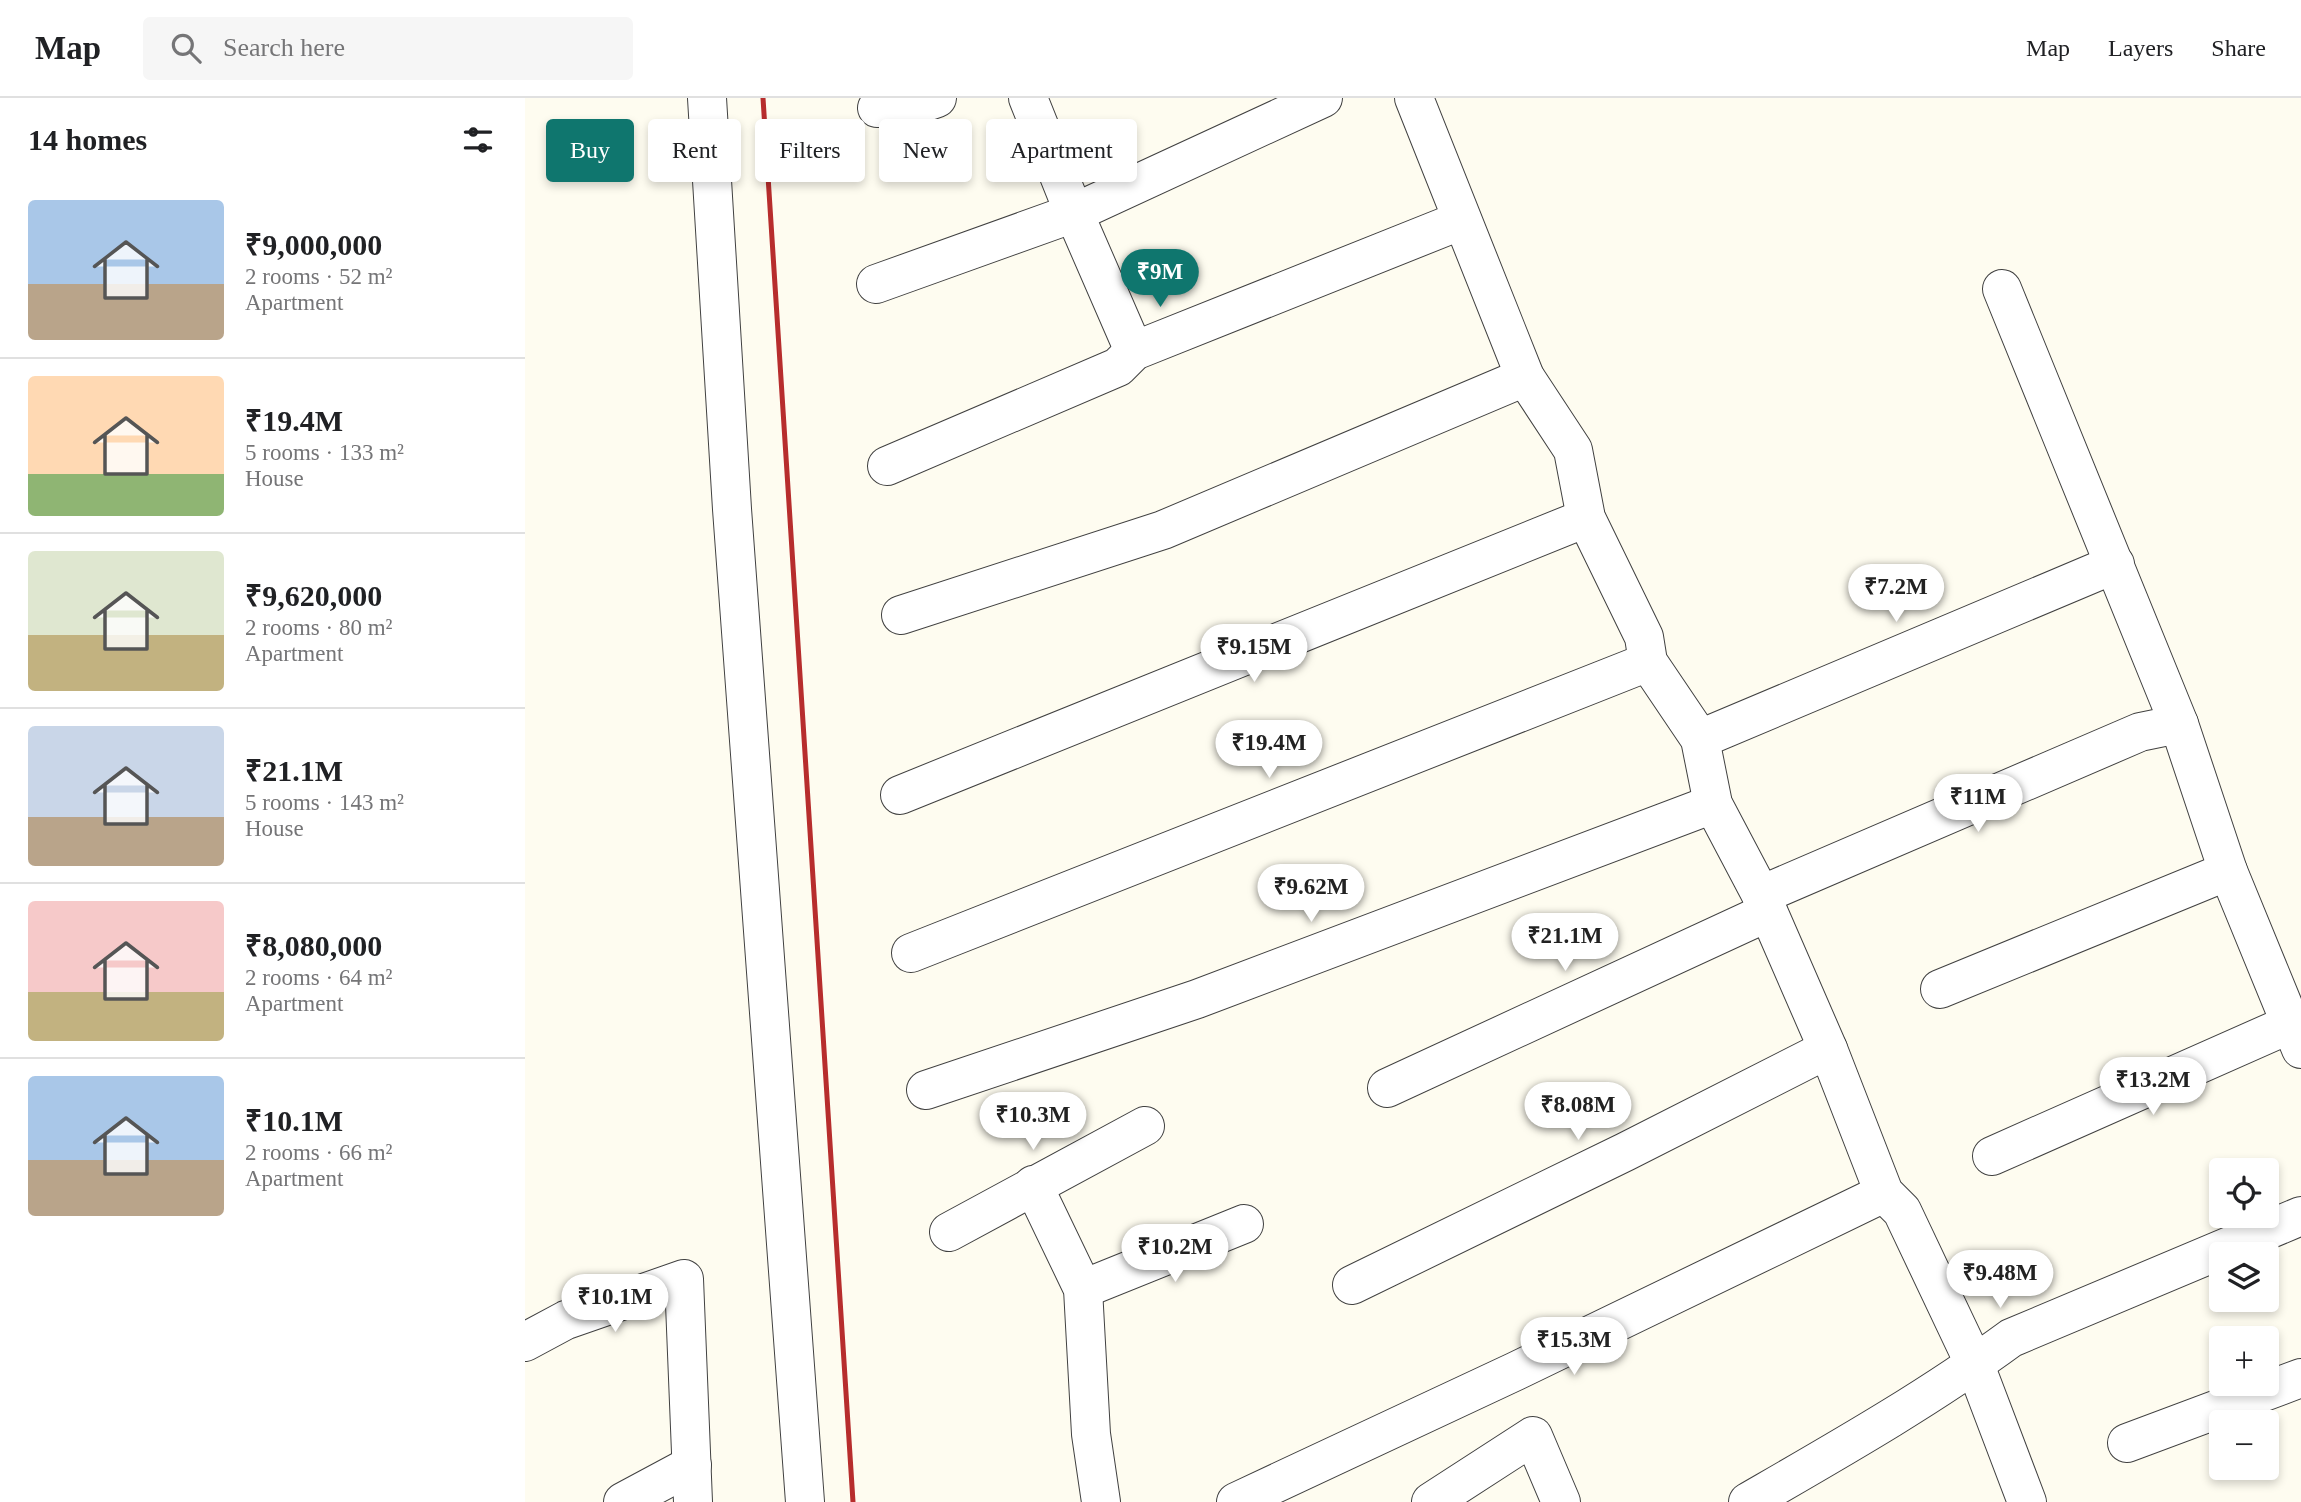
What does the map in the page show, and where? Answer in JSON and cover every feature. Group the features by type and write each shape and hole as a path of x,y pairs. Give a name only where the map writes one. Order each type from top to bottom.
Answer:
{"street":[{"path":"707,98 732,509 805,1502"},
{"path":"877,107 917,105 937,98"},
{"path":"1028,98 1134,351"},
{"path":"876,284 1074,213 1323,98"},
{"path":"1414,98 1525,377 1573,450 1586,518 1644,637 1648,662 1700,739 1713,804 1764,904 1828,1049 1884,1193 1902,1211 1975,1365 2027,1502"},
{"path":"887,466 1118,367 1134,351 1462,220"},
{"path":"1992,1156 2296,1037 2228,871 2179,724 2003,289"},
{"path":"901,615 1163,530 1525,377"},
{"path":"900,795 1586,518"},
{"path":"1700,739 2115,564"},
{"path":"911,953 1648,662"},
{"path":"1387,1088 1764,904 2140,732 2179,724"},
{"path":"926,1090 1197,999 1713,804"},
{"path":"1940,989 2228,871"},
{"path":"1352,1285 1625,1152 1828,1049"},
{"path":"949,1232 1146,1126"},
{"path":"1033,1185 1083,1289 1091,1434 1101,1502"},
{"path":"1236,1502 1517,1371 1884,1193"},
{"path":"1748,1502 1876,1429 1975,1365 2011,1338 2301,1216"},
{"path":"1083,1289 1244,1224"},
{"path":"525,1342 566,1320 684,1279 693,1502"},
{"path":"2127,1443 2301,1378"},
{"path":"1431,1502 1533,1436 1561,1502"},
{"path":"623,1502 692,1465"}],"railway":[{"path":"763,98 853,1502"}]}
